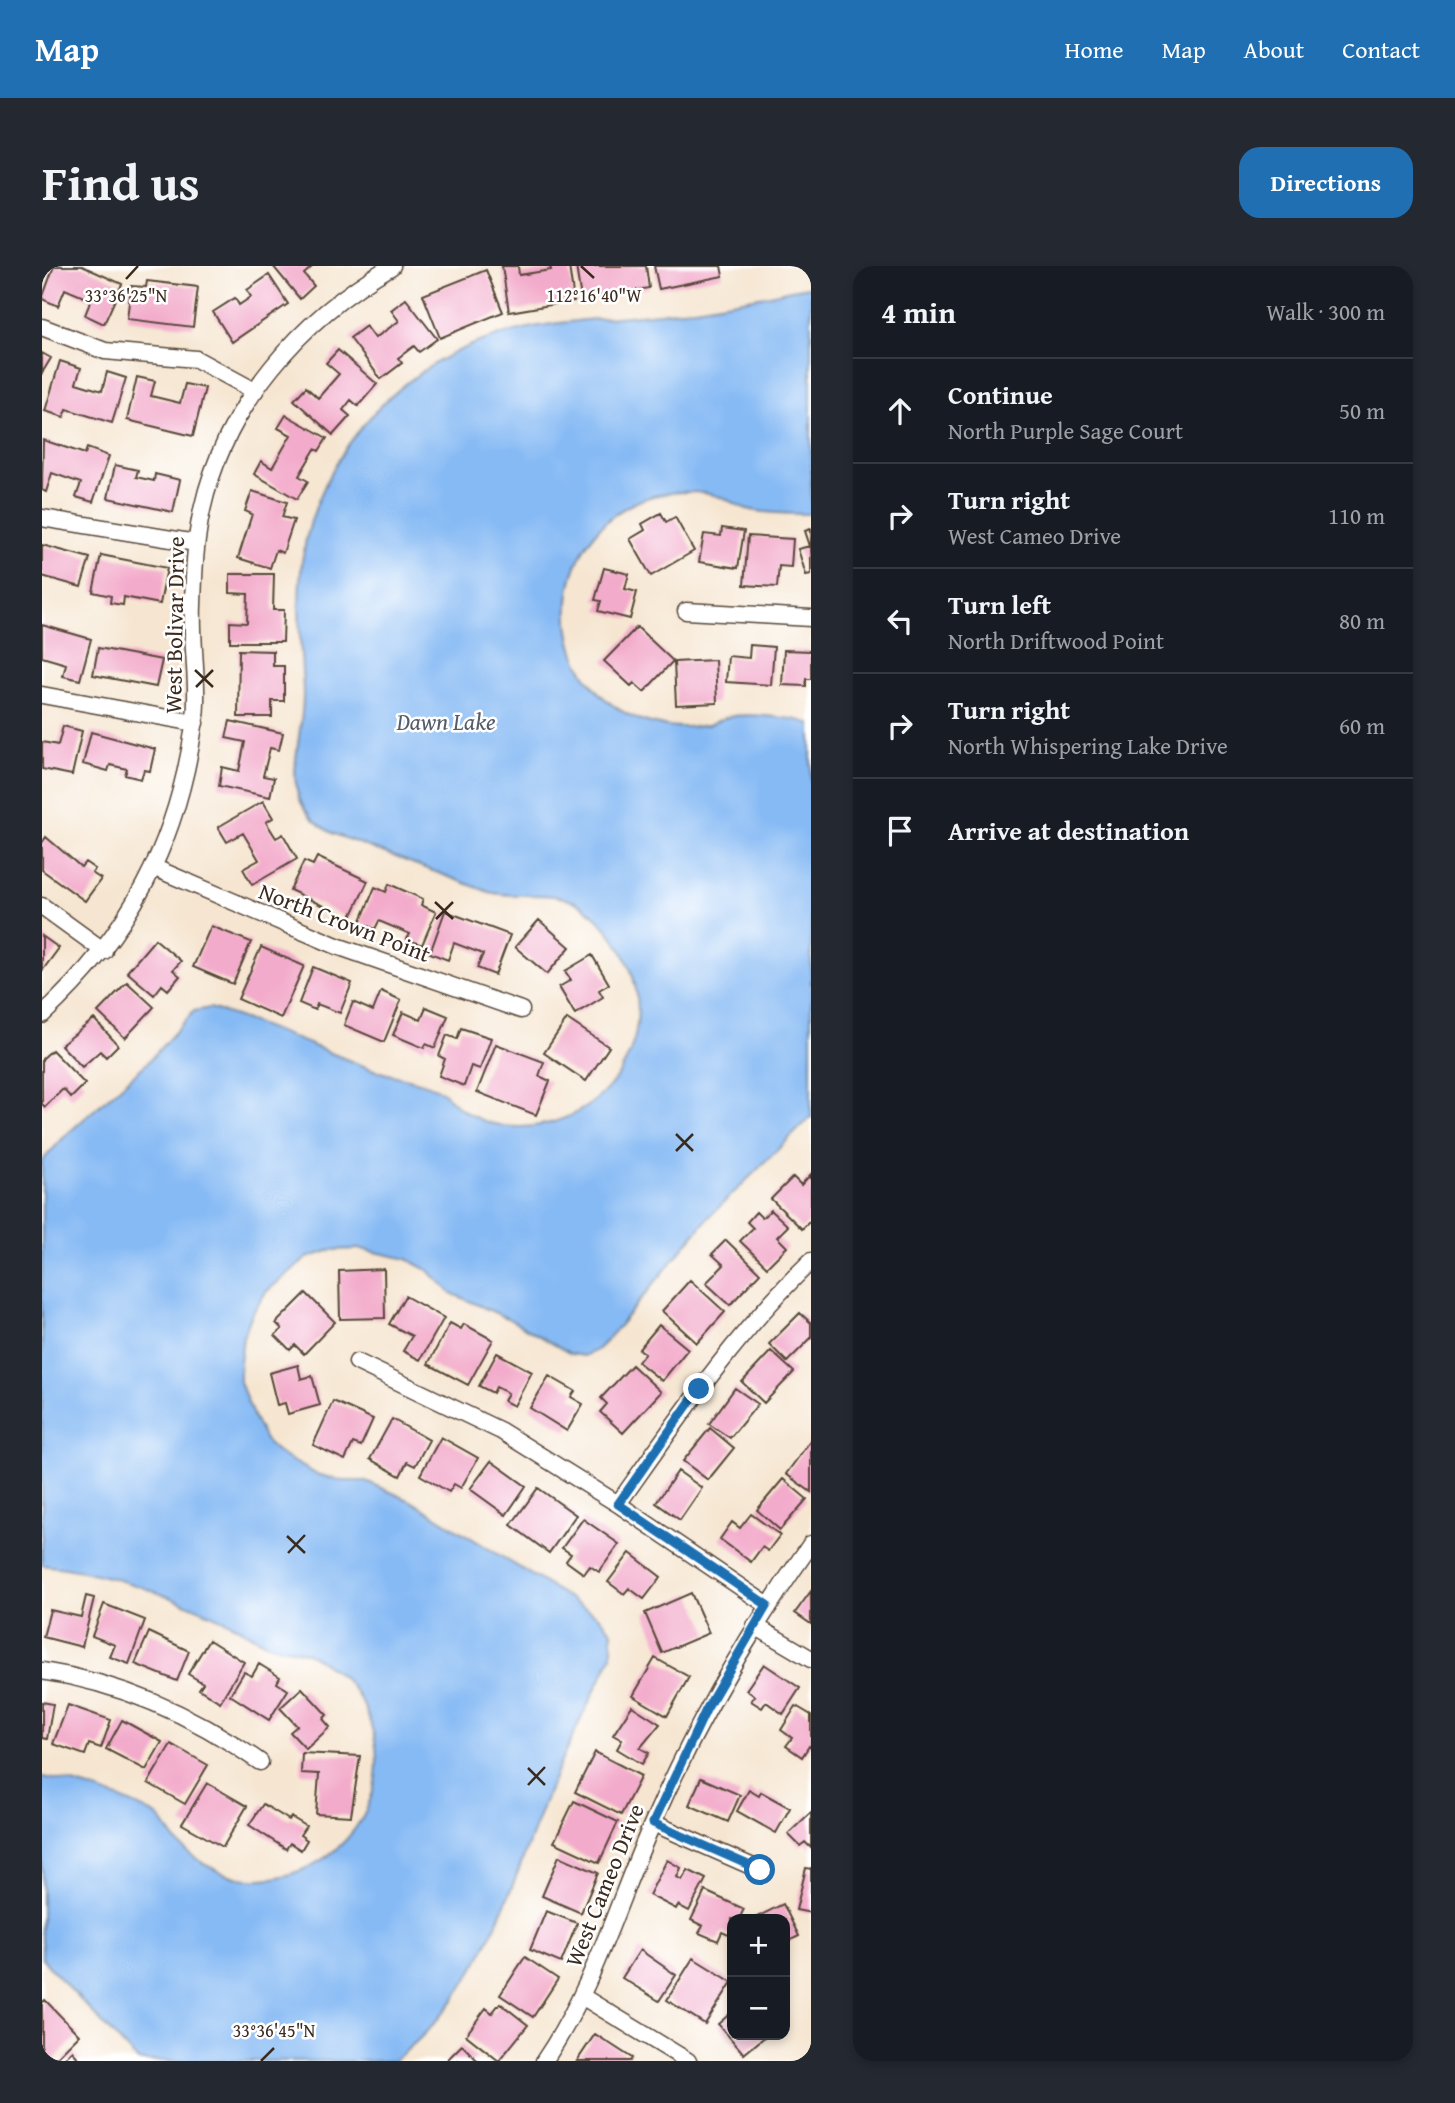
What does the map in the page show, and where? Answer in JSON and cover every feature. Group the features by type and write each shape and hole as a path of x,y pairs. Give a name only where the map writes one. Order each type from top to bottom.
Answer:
{"street":[{"name":"West Bolivar Drive","path":"42,1015 104,951 155,868 178,806 195,723 193,608 196,543 202,508 216,467 255,391 282,353 314,321 360,285 392,266"},
{"path":"42,327 105,351 196,359 255,391"},
{"path":"42,518 196,543"},
{"path":"686,611 811,618"},
{"path":"42,695 195,723"},
{"name":"North Crown Point","path":"155,868 337,946 521,1010"},
{"path":"42,906 104,951"},
{"path":"618,1504 699,1389 779,1292 811,1261"},
{"path":"357,1362 501,1431 618,1504 767,1605"},
{"name":"West Cameo Drive","path":"544,2061 583,1997 653,1823 706,1710 767,1605 811,1544"},
{"path":"755,1626 811,1659"},
{"path":"42,1671 112,1686 160,1705 234,1744 260,1762"},
{"path":"653,1823 760,1870"},
{"path":"583,1997 688,2061"}],"water":[{"name":"Dawn Lake","path":"811,287 811,514 754,511 713,495 690,492 655,496 634,503 604,523 583,551 571,582 568,616 573,649 588,679 611,704 644,721 691,727 707,725 729,717 750,715 811,724 811,1117 708,1218 609,1338 597,1350 584,1356 571,1354 507,1318 451,1293 428,1270 407,1259 361,1249 331,1250 307,1258 266,1292 252,1314 243,1337 240,1382 265,1440 280,1454 316,1474 342,1481 366,1481 411,1501 600,1617 612,1631 612,1656 563,1757 490,1938 471,1973 424,2035 393,2061 138,2061 42,1959 42,1777 86,1787 144,1809 160,1818 176,1841 204,1863 225,1874 260,1879 288,1875 314,1864 336,1849 354,1829 368,1806 375,1781 377,1753 371,1725 359,1698 341,1676 317,1658 301,1651 270,1645 228,1622 137,1586 90,1573 42,1565 42,1161 66,1135 147,1063 194,1011 210,1008 272,1029 374,1070 429,1085 467,1113 504,1126 520,1127 555,1122 584,1108 608,1088 625,1063 635,1034 638,1003 631,971 615,940 603,924 577,903 554,896 489,892 334,834 315,821 303,806 295,772 303,693 299,595 306,539 319,500 337,462 361,428 389,398 422,372 458,351 497,336 537,326 684,310"}],"building":[{"path":"54,266 82,266 122,284 104,324 85,315 91,300 65,289 58,306 42,299"},
{"path":"273,266 313,266 304,274 314,286 300,299"},
{"path":"502,266 518,266 519,275 551,270 550,266 569,266 574,301 509,312"},
{"path":"576,266 646,266 649,288 581,299"},
{"path":"654,266 721,266 723,276 659,289"},
{"path":"486,270 503,312 440,338 423,295"},
{"path":"269,275 288,304 232,342 213,312 235,298 239,305 251,297 247,290"},
{"path":"147,281 198,287 193,327 127,319 131,286 146,287"},
{"path":"406,299 437,339 419,352 414,346 398,358 402,363 381,379 350,338 366,326 375,338 399,321 391,310"},
{"path":"338,350 377,384 358,406 351,400 343,410 350,416 333,435 294,400 306,387 318,398 339,374 326,363"},
{"path":"42,353 51,358 42,373"},
{"path":"60,361 81,368 76,383 102,391 107,372 126,378 112,423 67,409 64,417 45,411"},
{"path":"137,377 155,381 151,396 180,403 185,384 205,388 193,436 127,420"},
{"path":"286,415 327,438 319,451 315,449 299,476 308,481 297,499 254,474 261,461 272,468 291,435 278,428"},
{"path":"43,440 85,454 87,448 109,456 93,502 76,497 81,483 52,473 46,492 42,490"},
{"path":"115,465 138,470 136,477 154,481 155,474 180,480 173,512 108,498"},
{"path":"252,491 287,502 282,517 294,520 283,553 276,550 270,568 238,558 252,514 245,511"},
{"path":"661,513 666,522 675,517 694,551 651,576 630,539 645,530 642,524"},
{"path":"722,528 744,531 738,568 699,562 704,534 721,536"},
{"path":"811,529 811,574 806,575 798,549 810,546 805,531"},
{"path":"748,536 793,539 791,567 779,566 777,587 744,585"},
{"path":"42,545 90,558 81,587 42,576"},
{"path":"101,555 167,568 160,604 124,597 123,605 110,603 111,596 93,592"},
{"path":"604,568 629,574 625,589 637,592 630,619 598,611 601,601 595,600"},
{"path":"230,574 274,574 273,610 284,610 283,642 230,642 230,622 247,623 248,594 230,593"},
{"path":"42,625 91,639 80,680 63,676 66,664 42,657"},
{"path":"637,627 673,661 644,692 634,683 631,686 604,661"},
{"path":"750,645 774,647 771,685 726,682 728,656 749,658"},
{"path":"98,648 162,660 156,687 93,675"},
{"path":"239,650 273,651 273,666 284,666 284,701 272,701 272,717 238,717"},
{"path":"784,650 811,651 811,679 806,679 806,686 782,685"},
{"path":"715,660 717,703 676,705 674,662"},
{"path":"230,721 283,733 279,750 270,748 263,776 274,778 270,797 219,786 222,767 239,771 245,742 226,738"},
{"path":"63,726 82,731 72,775 42,769 42,742 58,745"},
{"path":"91,732 155,749 150,771 144,770 141,779 125,775 127,769 110,765 108,771 83,764"},
{"path":"263,801 273,818 266,822 276,838 283,834 297,859 252,885 243,869 259,860 243,833 227,842 218,827"},
{"path":"46,837 81,867 85,862 95,869 92,873 101,879 85,901 42,870 42,843"},
{"path":"317,857 368,881 350,919 290,890 304,861 313,865"},
{"path":"389,884 423,899 421,905 436,912 422,945 407,939 410,934 379,921 375,929 360,923 375,887 386,892"},
{"path":"445,911 510,935 495,975 477,968 483,954 454,943 448,960 430,953"},
{"path":"539,920 570,947 547,974 515,947"},
{"path":"211,926 251,942 233,984 193,967"},
{"path":"42,936 59,948 42,971"},
{"path":"155,939 181,961 173,970 180,976 168,990 162,985 154,995 127,972"},
{"path":"261,947 304,966 281,1018 238,999"},
{"path":"592,955 609,984 599,990 603,997 575,1014 559,987 571,980 565,971"},
{"path":"313,967 352,983 340,1013 317,1004 315,1010 299,1003"},
{"path":"127,982 154,1007 125,1038 98,1012"},
{"path":"381,991 401,1000 384,1042 344,1025 353,1002 373,1011"},
{"path":"426,1007 448,1016 435,1048 426,1044 424,1048 393,1035 403,1012 421,1020"},
{"path":"94,1019 118,1045 106,1057 100,1051 82,1067 61,1045"},
{"path":"567,1019 609,1047 586,1081 544,1053"},
{"path":"461,1028 491,1038 480,1069 471,1066 464,1086 439,1076 445,1059 439,1056 447,1035 457,1039"},
{"path":"496,1044 544,1062 539,1076 550,1081 536,1115 477,1092"},
{"path":"52,1050 85,1084 71,1098 63,1089 45,1107 42,1104 42,1059"},
{"path":"811,1174 811,1220 802,1229 771,1199 793,1177 801,1185"},
{"path":"771,1210 788,1226 777,1237 787,1247 767,1267 740,1241 753,1228 747,1222 756,1212 762,1218"},
{"path":"726,1240 760,1273 730,1305 706,1283 724,1265 712,1254"},
{"path":"384,1269 385,1318 340,1319 339,1271"},
{"path":"690,1280 725,1312 697,1343 662,1311"},
{"path":"306,1293 335,1322 304,1354 295,1345 290,1350 275,1335 282,1329 276,1323"},
{"path":"405,1296 444,1318 420,1360 403,1351 412,1336 389,1324"},
{"path":"800,1313 811,1323 811,1338 787,1362 769,1344"},
{"path":"450,1323 461,1329 464,1324 493,1340 468,1385 428,1364"},
{"path":"659,1325 688,1349 662,1381 638,1362 645,1353 639,1349"},
{"path":"771,1351 794,1372 764,1403 742,1382"},
{"path":"497,1353 532,1372 514,1406 504,1401 508,1393 496,1387 493,1393 479,1386"},
{"path":"298,1365 301,1379 312,1376 320,1405 288,1414 285,1403 277,1405 269,1373"},
{"path":"632,1365 661,1392 623,1433 600,1412 607,1404 601,1398"},
{"path":"549,1376 575,1391 571,1397 583,1404 567,1431 530,1408"},
{"path":"735,1388 758,1404 730,1438 709,1424"},
{"path":"333,1401 373,1419 361,1446 353,1443 345,1460 313,1445"},
{"path":"392,1419 429,1440 415,1466 407,1462 400,1476 370,1459"},
{"path":"710,1428 734,1448 708,1480 683,1461"},
{"path":"441,1437 478,1458 461,1488 454,1484 449,1492 420,1475"},
{"path":"811,1440 811,1492 786,1474"},
{"path":"491,1461 526,1486 506,1515 470,1489"},
{"path":"678,1471 702,1488 680,1520 656,1503"},
{"path":"783,1479 807,1499 780,1530 757,1510"},
{"path":"538,1488 576,1515 549,1553 511,1525"},
{"path":"751,1514 780,1535 768,1551 762,1547 751,1562 720,1539 732,1522 740,1528"},
{"path":"583,1519 619,1544 599,1572 590,1566 584,1574 566,1561 571,1554 562,1548"},
{"path":"630,1553 661,1577 644,1599 629,1588 624,1594 608,1582"},
{"path":"811,1591 811,1624 795,1613"},
{"path":"691,1593 709,1633 662,1653 645,1613"},
{"path":"86,1596 94,1598 82,1647 43,1637 50,1610 81,1617"},
{"path":"104,1604 145,1620 129,1664 110,1657 115,1645 92,1636"},
{"path":"149,1632 189,1651 177,1681 135,1664"},
{"path":"209,1640 244,1662 220,1702 199,1689 203,1683 188,1674"},
{"path":"655,1658 689,1677 667,1716 633,1696"},
{"path":"259,1664 280,1677 277,1683 288,1690 269,1720 230,1695 244,1672 252,1676"},
{"path":"764,1664 800,1688 783,1714 766,1702 762,1708 751,1701 755,1696 746,1690"},
{"path":"302,1688 327,1715 323,1719 330,1727 306,1749 290,1732 297,1726 280,1708"},
{"path":"42,1702 53,1704 47,1739 42,1738"},
{"path":"68,1705 111,1720 101,1748 89,1744 85,1755 53,1744"},
{"path":"632,1706 660,1724 640,1748 649,1753 642,1764 617,1749 622,1740 613,1735"},
{"path":"796,1706 811,1715 811,1748 809,1746 802,1757 786,1746 792,1738 781,1730"},
{"path":"122,1720 162,1742 146,1770 106,1749"},
{"path":"171,1744 208,1765 185,1804 148,1783"},
{"path":"595,1752 641,1776 621,1815 575,1792"},
{"path":"302,1753 360,1756 351,1816 316,1814 319,1774 301,1773"},
{"path":"701,1778 740,1795 728,1822 689,1805"},
{"path":"207,1783 247,1806 223,1847 182,1824"},
{"path":"749,1790 759,1796 761,1792 790,1808 776,1833 737,1811"},
{"path":"574,1801 618,1822 599,1863 554,1842"},
{"path":"263,1804 289,1820 291,1817 306,1826 300,1835 307,1840 301,1850 290,1843 286,1849 249,1825"},
{"path":"811,1812 811,1848 805,1842 800,1846 788,1834"},
{"path":"559,1856 598,1873 581,1913 542,1896"},
{"path":"667,1860 681,1868 677,1877 682,1880 688,1870 706,1879 689,1911 678,1905 676,1909 649,1895"},
{"path":"806,1868 811,1869 811,1913 796,1910"},
{"path":"705,1891 744,1909 742,1914 727,1914 727,1934 722,1932 718,1941 699,1933 703,1926 691,1920"},
{"path":"783,1904 788,1914 763,1914"},
{"path":"546,1911 577,1923 561,1963 530,1950"},
{"path":"790,1918 799,1936 790,1940"},
{"path":"640,1950 676,1975 659,2001 622,1978"},
{"path":"525,1957 558,1979 533,2017 500,1995"},
{"path":"693,1958 727,1979 727,1990 705,2024 667,2000"},
{"path":"45,2000 79,2035 53,2061 42,2061 42,2003"},
{"path":"500,2003 528,2025 499,2061 466,2035 486,2008 492,2013"},
{"path":"727,2016 727,2034 718,2024"},
{"path":"595,2034 632,2058 630,2061 577,2061"},
{"path":"732,2040 761,2040 744,2054"},
{"path":"462,2045 478,2061 446,2061"},
{"path":"72,2051 81,2061 62,2061"}],"route":[{"path":"699,1389 618,1504 767,1605 706,1710 653,1823 760,1870"}]}
